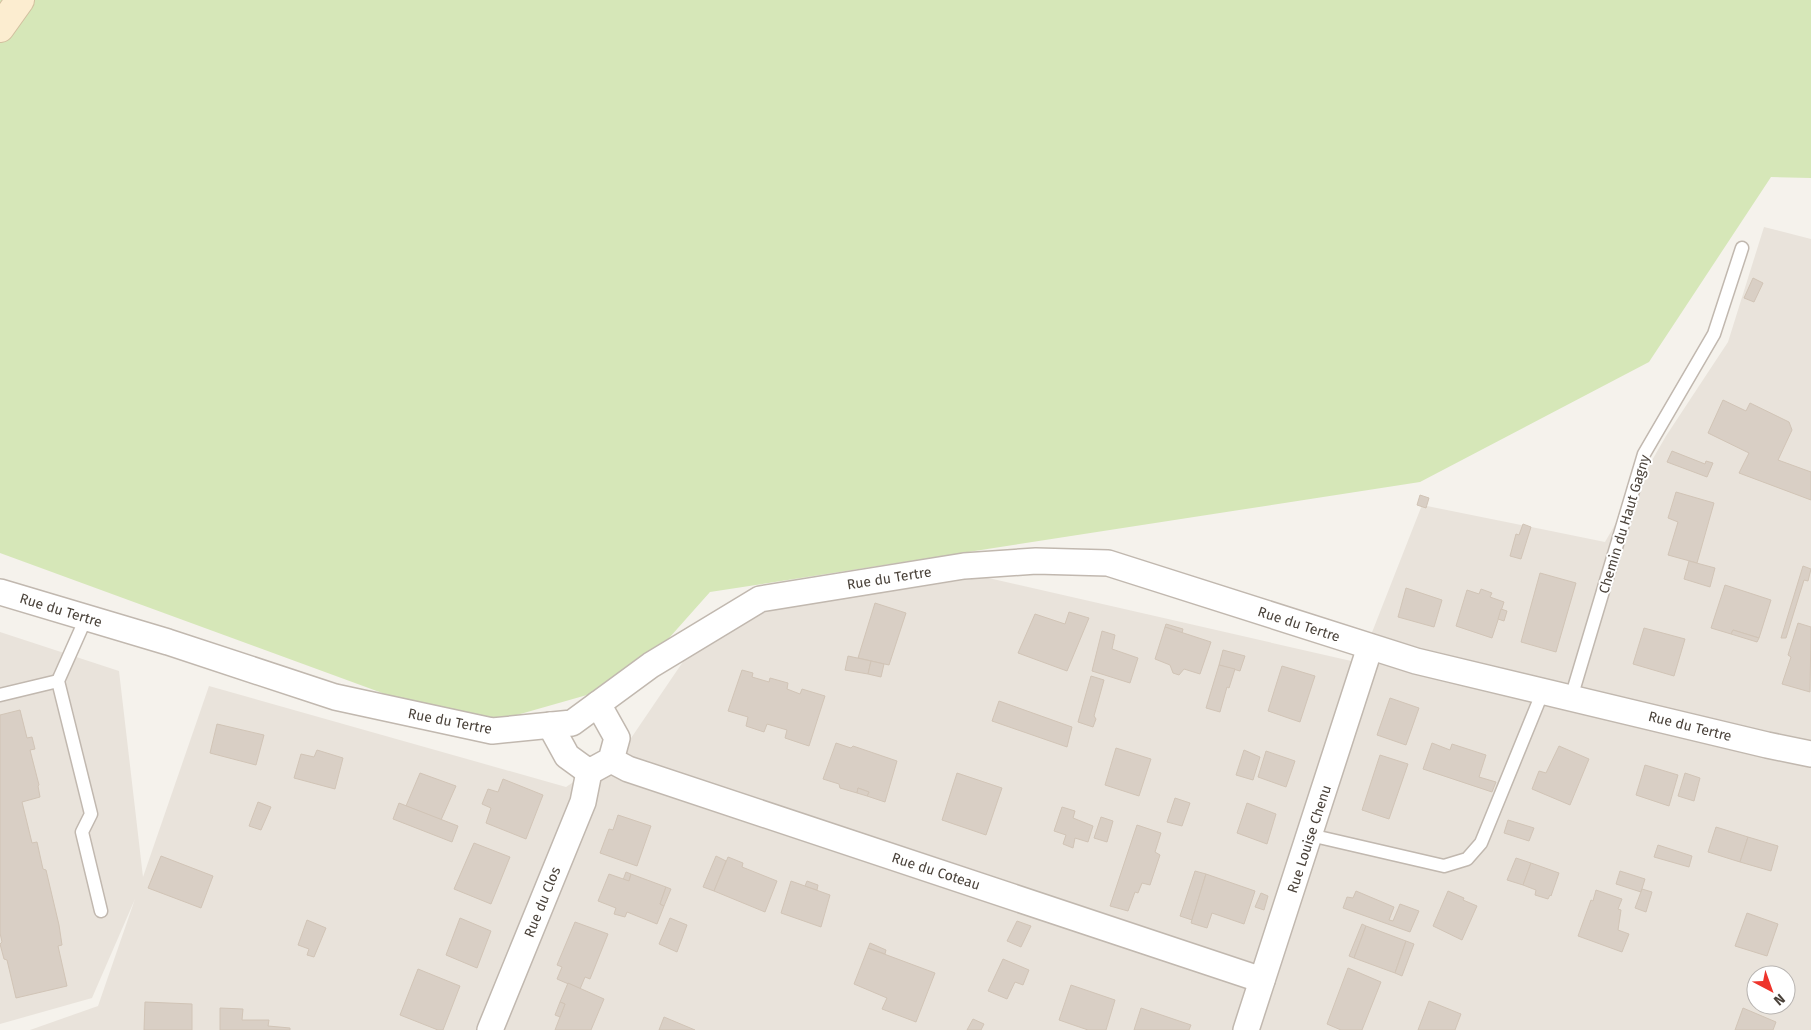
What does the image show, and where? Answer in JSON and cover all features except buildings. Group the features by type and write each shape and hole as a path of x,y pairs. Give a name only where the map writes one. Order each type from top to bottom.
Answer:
{"main road":[{"path":"0,28 20,0"}],"street":[{"name":"Rue du Tertre","path":"0,592 168,642 335,697 492,731 572,723 651,666 760,599 964,566 1036,561 1108,563 1416,661 1811,754"},
{"name":"Rue Louise Chenu","path":"1246,1030 1370,647"},
{"path":"550,725 567,756 589,772 611,760 617,738 598,704"},
{"name":"Rue du Coteau","path":"611,760 628,769 1262,980"},
{"name":"Rue du Clos","path":"490,1030 583,802 589,772"}],"lane":[{"name":"Chemin du Haut Gagny","path":"1571,698 1644,454 1714,334 1742,248"},
{"path":"86,618 58,681 92,814 82,832 101,911"},
{"path":"0,695 58,681"},
{"path":"1310,836 1444,866 1467,859 1481,843 1543,691"}],"shaded area":[{"path":"1764,227 1811,239 1811,1030 30,1030 98,1006 135,899 92,998 0,1024 0,632 119,671 143,877 209,686 566,787 625,747 712,619 984,577 1360,663 1422,505 1605,542 1666,436 1728,342"}],"green space":[{"path":"0,0 1811,0 1811,178 1771,177 1649,362 1420,482 710,592 629,683 475,727 0,553"}]}
